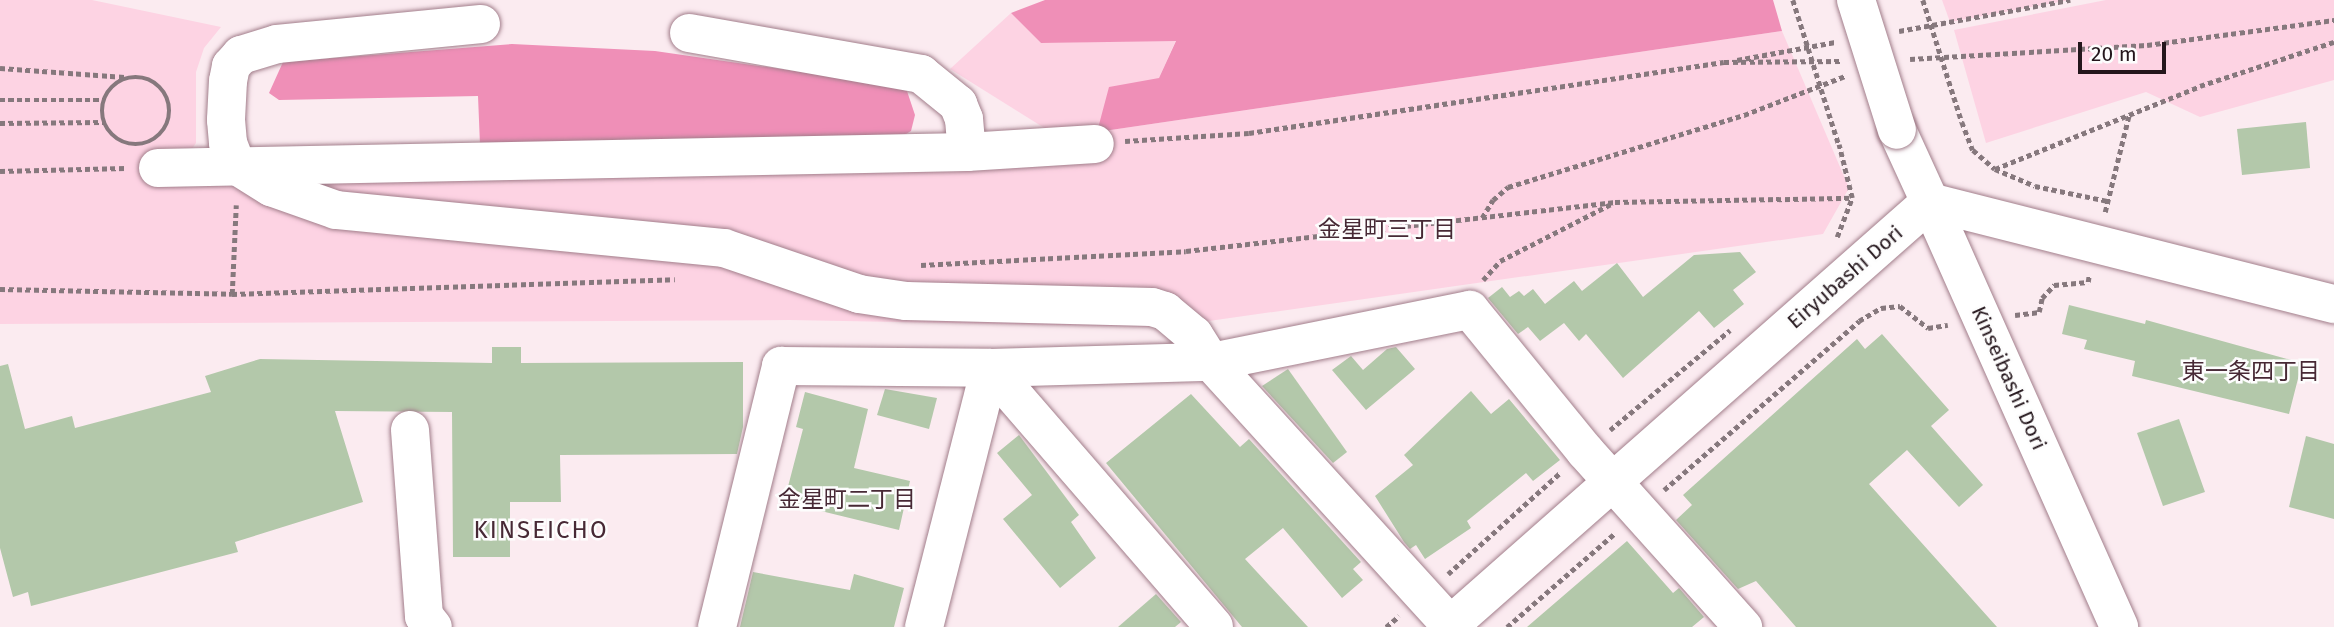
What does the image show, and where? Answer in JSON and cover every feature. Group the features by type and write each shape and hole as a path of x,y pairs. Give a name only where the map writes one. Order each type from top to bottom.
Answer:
{"street":[{"name":"Kinseibashi Dori","path":"1856,0 1897,130 2119,627"},
{"path":"481,24 277,44 241,55 231,66 226,120 228,143 237,166 271,187 336,210 724,248 859,294 905,301 1152,307 1176,318 1211,362 1450,626"},
{"path":"689,33 921,74 958,104 964,120 967,152"},
{"path":"158,167 967,152 1095,144"},
{"path":"1930,202 2334,304"},
{"name":"Eiryubashi Dori","path":"1450,626 1930,202"},
{"path":"717,627 781,366 990,368 1211,362 1470,310 1585,451 1615,480 1744,627"},
{"path":"924,627 990,368"},
{"path":"990,368 1214,627"},
{"path":"410,430 424,616 433,627"}],"path":[{"path":"1793,0 1839,145 1852,198 1837,236 1829,244"},
{"path":"1923,0 1973,150 1995,169 2035,186 2108,201"},
{"path":"1995,169 2200,86 2334,43"},
{"path":"1095,144 1249,132 1724,62 1845,61"},
{"path":"0,68 150,79 160,86 171,106 167,128 160,137 139,146 117,140 104,122 104,100 117,82 127,78"},
{"path":"0,100 104,100"},
{"path":"2039,312 2042,298 2054,285 2088,282 2129,115"},
{"path":"0,123 104,122"},
{"path":"232,294 237,166"},
{"path":"0,171 158,167"},
{"path":"907,265 1186,251 1615,202 1852,198"},
{"path":"1470,310 1488,271 1500,261 1615,202"},
{"path":"0,289 232,294 678,279"},
{"path":"1507,627 1859,321 1881,307 1900,306 1928,328"},
{"path":"1386,627 1585,451 1732,328"}],"shaded area":[{"path":"0,0 92,0 221,27 204,48 196,72 196,143 185,158 1054,134 950,69 1011,13 1041,43 1176,40 1159,78 1097,132 1782,31 1849,188 1823,234 1167,327 790,320 0,324"},
{"path":"1045,0 1773,0 1782,31 1097,132 1109,87 1159,78 1176,41 1041,43 1011,13"},
{"path":"1942,0 2070,0 1950,22"},
{"path":"2106,0 2334,0 2334,80 2200,117 2146,92 1986,143 1954,30"},
{"path":"512,44 655,51 885,84 907,91 915,115 911,131 894,141 480,145 478,96 279,100 269,93 283,62"}],"building":[{"path":"2306,122 2310,168 2242,175 2237,129"},
{"path":"1740,252 1756,272 1733,290 1744,304 1714,328 1699,311 1623,378 1586,334 1579,341 1564,323 1540,341 1528,327 1518,334 1488,298 1502,287 1510,297 1519,291 1524,296 1533,289 1545,304 1574,281 1582,291 1617,263 1643,297 1694,255"},
{"path":"2069,305 2145,324 2146,320 2302,363 2289,414 2132,376 2135,361 2084,349 2087,340 2062,334"},
{"path":"1882,334 1949,410 1931,426 1983,485 1959,507 1907,450 1869,484 1997,627 1796,627 1756,581 1738,589 1676,520 1692,505 1683,495 1857,339 1865,349"},
{"path":"492,347 521,347 521,363 743,362 743,427 737,454 560,455 561,502 510,502 510,557 453,557 452,412 335,411 363,502 235,542 238,552 31,606 28,592 13,597 0,548 0,366 8,364 25,429 72,416 75,428 211,392 205,376 260,359 492,363"},
{"path":"1396,347 1415,369 1366,410 1332,370 1351,356 1363,370 1387,349"},
{"path":"1288,369 1347,452 1333,463 1262,386"},
{"path":"885,389 937,398 929,429 877,415"},
{"path":"1471,391 1491,414 1509,399 1560,460 1533,481 1526,473 1467,521 1471,528 1425,559 1416,545 1410,549 1404,542 1375,496 1413,465 1404,455"},
{"path":"805,392 868,409 854,468 910,481 899,530 784,502 803,429 796,427"},
{"path":"1191,394 1240,447 1249,439 1361,562 1353,569 1363,580 1342,598 1283,528 1245,559 1308,627 1242,627 1106,463"},
{"path":"2179,419 2205,492 2163,506 2137,433"},
{"path":"1019,435 1079,515 1071,522 1096,558 1060,588 1003,519 1032,495 997,453"},
{"path":"2306,436 2334,444 2334,519 2289,507"},
{"path":"1627,541 1673,593 1679,588 1704,617 1692,627 1527,627"},
{"path":"753,572 850,590 854,574 904,588 894,627 740,627"},
{"path":"1156,594 1181,622 1175,627 1118,627"}],"district":[{"name":"金星町三丁目","path":"1387,229"},
{"name":"東一条四丁目","path":"2251,371"},
{"name":"金星町二丁目","path":"847,499"},
{"name":"KINSEICHO","path":"541,531"}]}
